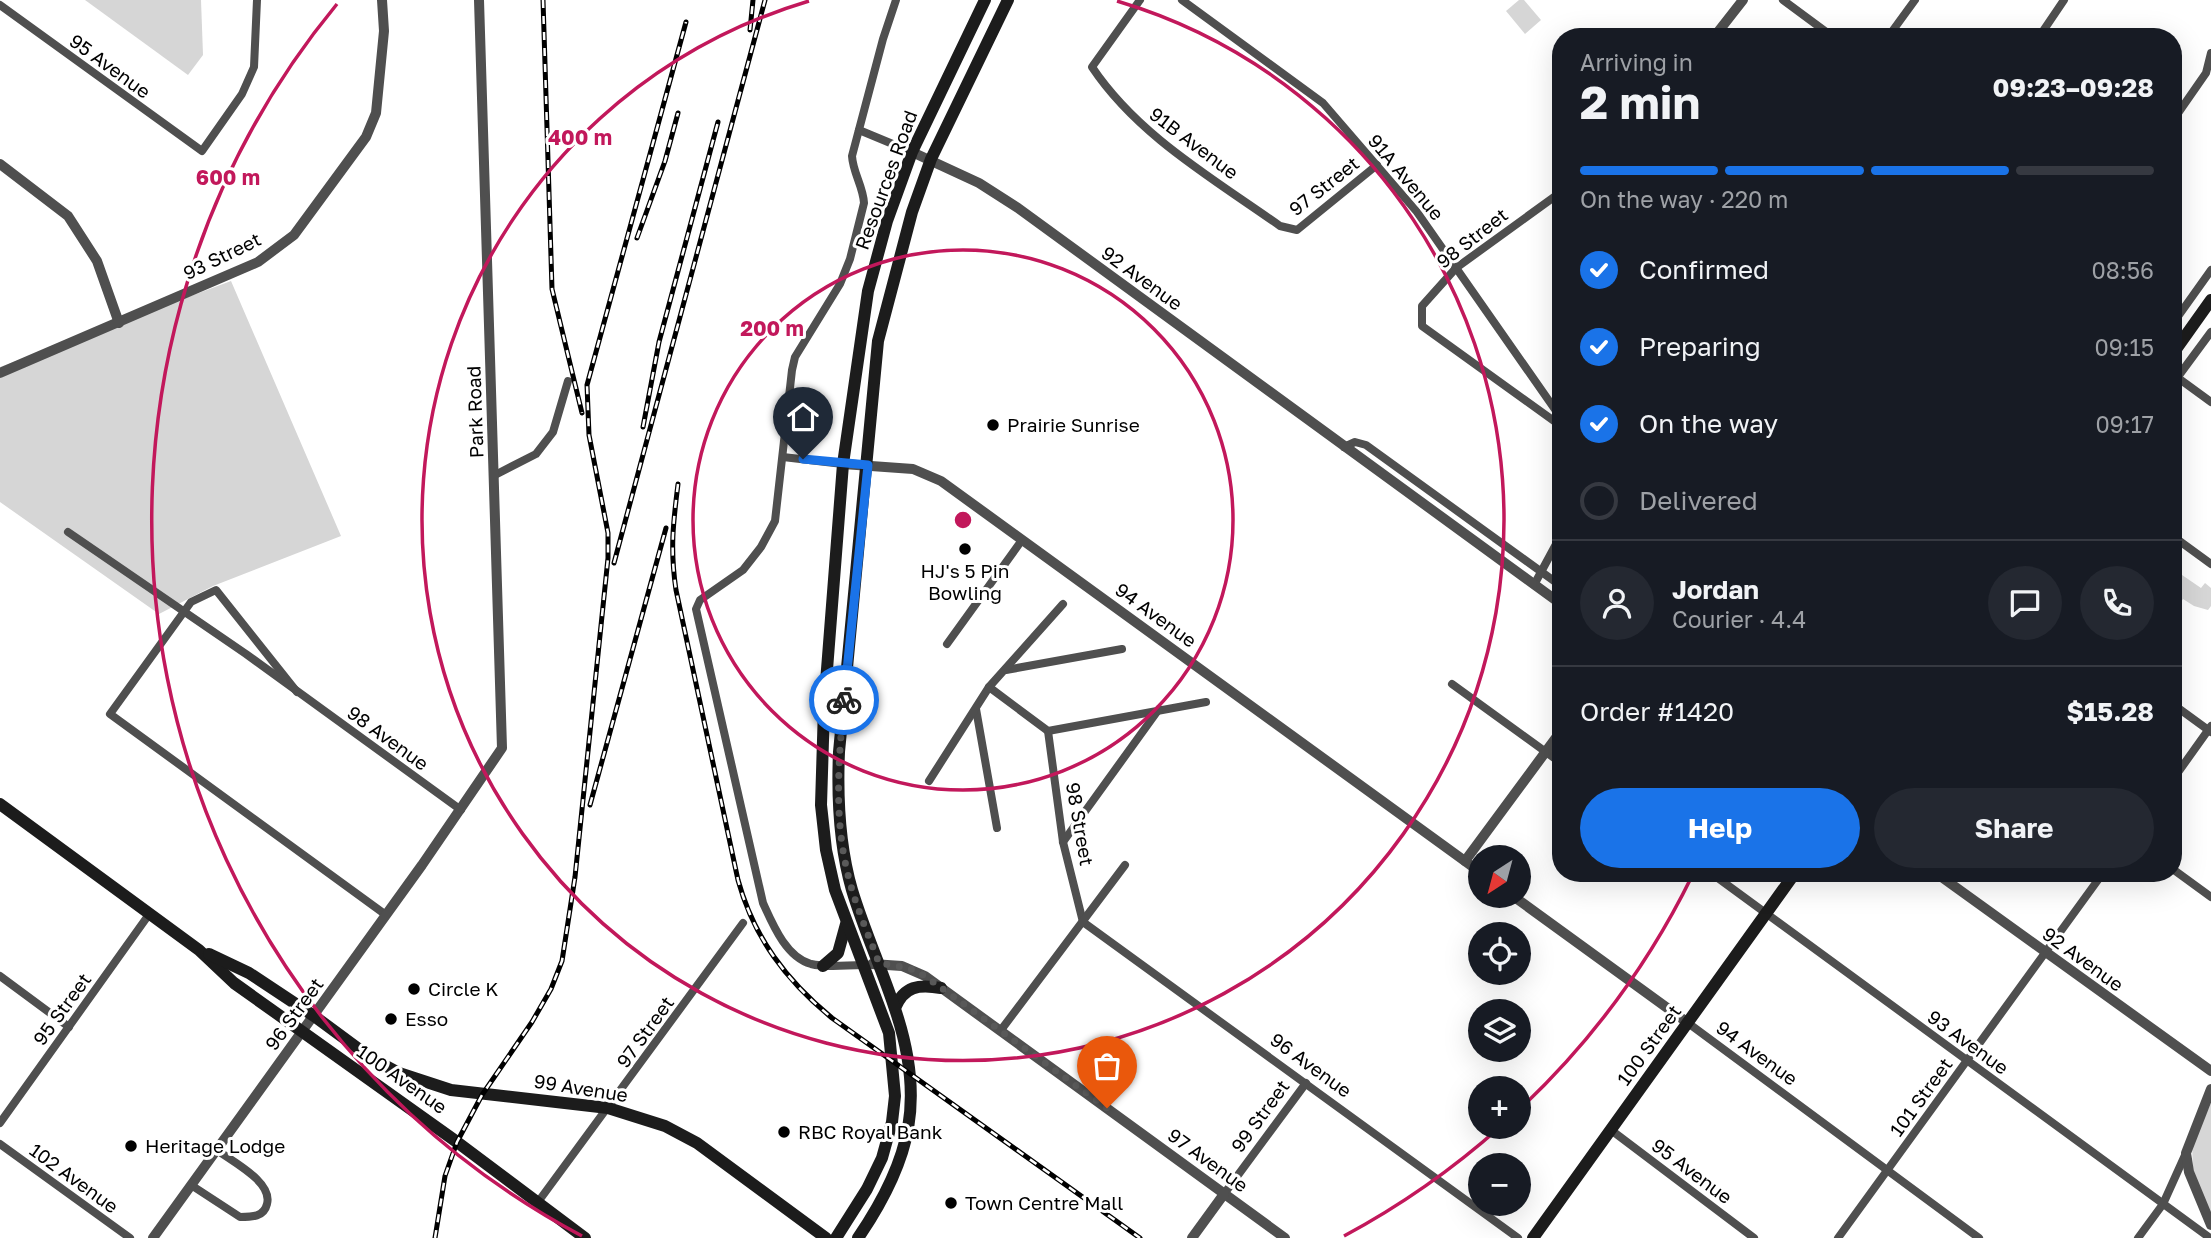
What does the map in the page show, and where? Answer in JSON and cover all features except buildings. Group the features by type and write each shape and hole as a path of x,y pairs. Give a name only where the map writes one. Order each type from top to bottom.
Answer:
{"main road":[{"name":"Resources Road","path":"836,1238 867,1189 882,1158 892,1122 895,1096 890,1033 846,924 826,850 821,786 844,464 868,291 887,221 912,152 985,0"},
{"name":"Resources Road","path":"858,1238 891,1184 899,1165 911,1100 910,1074 895,1008 846,867 838,799 839,752 878,341 912,212 931,159 1008,0"},
{"path":"2182,341 2211,300"},
{"name":"100 Avenue","path":"0,804 199,950 234,983 457,1142 585,1238"},
{"name":"100 Street","path":"1532,1238 1789,882"},
{"path":"823,966 838,953 846,924"},
{"name":"100 Avenue","path":"199,950 249,973 314,1016"},
{"path":"895,1008 909,989 924,985 941,988"},
{"name":"99 Avenue","path":"314,1016 371,1058 399,1073 439,1087 482,1095 608,1108 648,1119 696,1143 826,1238"}],"street":[{"name":"95 Avenue","path":"0,5 202,151 242,94 254,67 257,0"},
{"name":"93 Street","path":"0,373 258,262 294,235 366,138 376,113 384,31 382,0"},
{"name":"Park Road","path":"461,810 502,748 479,0"},
{"path":"862,965 823,966 807,962 789,949 763,903 696,609 701,600 743,570 769,534 777,512 795,357 840,284 850,259 864,195 852,164 852,156 883,38 896,0"},
{"name":"91B Avenue","path":"1140,0 1092,67 1108,92 1154,137 1280,226 1290,228"},
{"name":"91A Avenue","path":"1182,0 1323,103 1417,212 1552,405"},
{"path":"1721,28 1742,0"},
{"path":"1783,0 1821,28"},
{"path":"1895,28 1915,0"},
{"path":"2045,28 2064,0"},
{"path":"2182,108 2206,73 2211,53"},
{"path":"859,130 912,152"},
{"name":"92 Avenue","path":"912,152 970,178 1000,196 1552,597"},
{"path":"0,164 68,216 97,261 119,323"},
{"name":"97 Street","path":"1290,228 1297,230 1377,165"},
{"name":"98 Street","path":"1552,199 1456,268 1422,306 1422,326 1552,420"},
{"path":"2182,311 2211,270"},
{"path":"2182,367 2211,332"},
{"path":"495,475 536,454 553,432 568,381"},
{"path":"2182,381 2211,402"},
{"name":"92 Avenue","path":"1344,447 1355,442 1366,445 1552,580"},
{"name":"94 Avenue","path":"783,457 913,469 928,474 1468,863"},
{"name":"98 Avenue","path":"68,531 461,810"},
{"path":"947,643 1022,540"},
{"path":"2182,543 2211,564"},
{"path":"1534,584 1552,552"},
{"name":"98 Avenue","path":"184,611 191,603 216,590 297,691"},
{"path":"929,781 989,687 1063,604"},
{"path":"184,611 110,714 386,915"},
{"path":"1006,670 1122,649"},
{"path":"1452,684 1552,756"},
{"path":"989,687 1048,731 1206,702"},
{"path":"975,709 997,828"},
{"path":"1063,842 1159,709"},
{"path":"2182,711 2210,730 2182,767"},
{"name":"98 Street","path":"1048,731 1063,842 1083,922"},
{"path":"1465,861 1552,744"},
{"name":"96 Street","path":"153,1238 461,810"},
{"name":"98 Street","path":"1001,1030 1125,865"},
{"path":"2182,876 2211,897"},
{"name":"93 Avenue","path":"1723,882 2163,1203 2209,1233"},
{"name":"92 Avenue","path":"1948,882 2211,1072"},
{"name":"101 Street","path":"1838,1238 2096,882"},
{"name":"94 Avenue","path":"1530,908 1979,1238"},
{"name":"95 Street","path":"0,1123 150,913"},
{"name":"96 Avenue","path":"1083,922 1518,1238"},
{"name":"97 Street","path":"538,1202 743,923"},
{"name":"97 Avenue","path":"862,965 879,963 909,968 941,988 1285,1238"},
{"path":"0,976 69,1027"},
{"name":"99 Street","path":"1192,1238 1306,1083"},
{"path":"2138,1238 2163,1203 2211,1089"},
{"name":"95 Avenue","path":"1611,1130 1754,1238"},
{"name":"102 Avenue","path":"0,1144 130,1238"},
{"path":"191,1185 240,1217 260,1215 267,1208 269,1198 264,1185 217,1150"},
{"path":"2186,1153 2189,1172 2209,1233"}],"shaded area":[{"path":"85,0 201,0 203,55 188,75"},
{"path":"1519,0 1524,0 1541,20 1525,34 1506,11"},
{"path":"231,281 341,536 213,586 159,614 0,502 0,367"},
{"path":"2182,575 2201,588 2205,583 2211,588 2211,606 2208,610 2183,599"},
{"path":"2211,1103 2211,1227 2193,1173 2192,1145"}],"railway":[{"path":"543,0 552,289 582,413"},
{"path":"750,30 753,0"},
{"path":"614,563 765,0"},
{"path":"435,1238 445,1176 457,1142 482,1095 532,1022 551,989 562,961 575,877 608,558 608,533 589,435 587,385 686,22"},
{"path":"637,238 665,161 678,113"},
{"path":"643,427 659,342 718,122"},
{"path":"678,484 673,537 676,590 738,880 753,921 763,939 786,973 832,1018 1140,1238"},
{"path":"590,805 666,528"}],"way so far":[{"path":"844,700 838,775 842,845 852,889 879,963 909,968 925,976 1107,1108"}],"place":[{"name":"Prairie Sunrise","path":"993,425"},
{"name":"HJ's 5 Pin Bowling","path":"965,549"},
{"name":"Circle K","path":"414,989"},
{"name":"Esso","path":"391,1019"},
{"name":"RBC Royal Bank","path":"784,1132"},
{"name":"Heritage Lodge","path":"131,1146"},
{"name":"Town Centre Mall","path":"951,1203"}],"route":[{"path":"803,459 868,465 844,700"}]}
